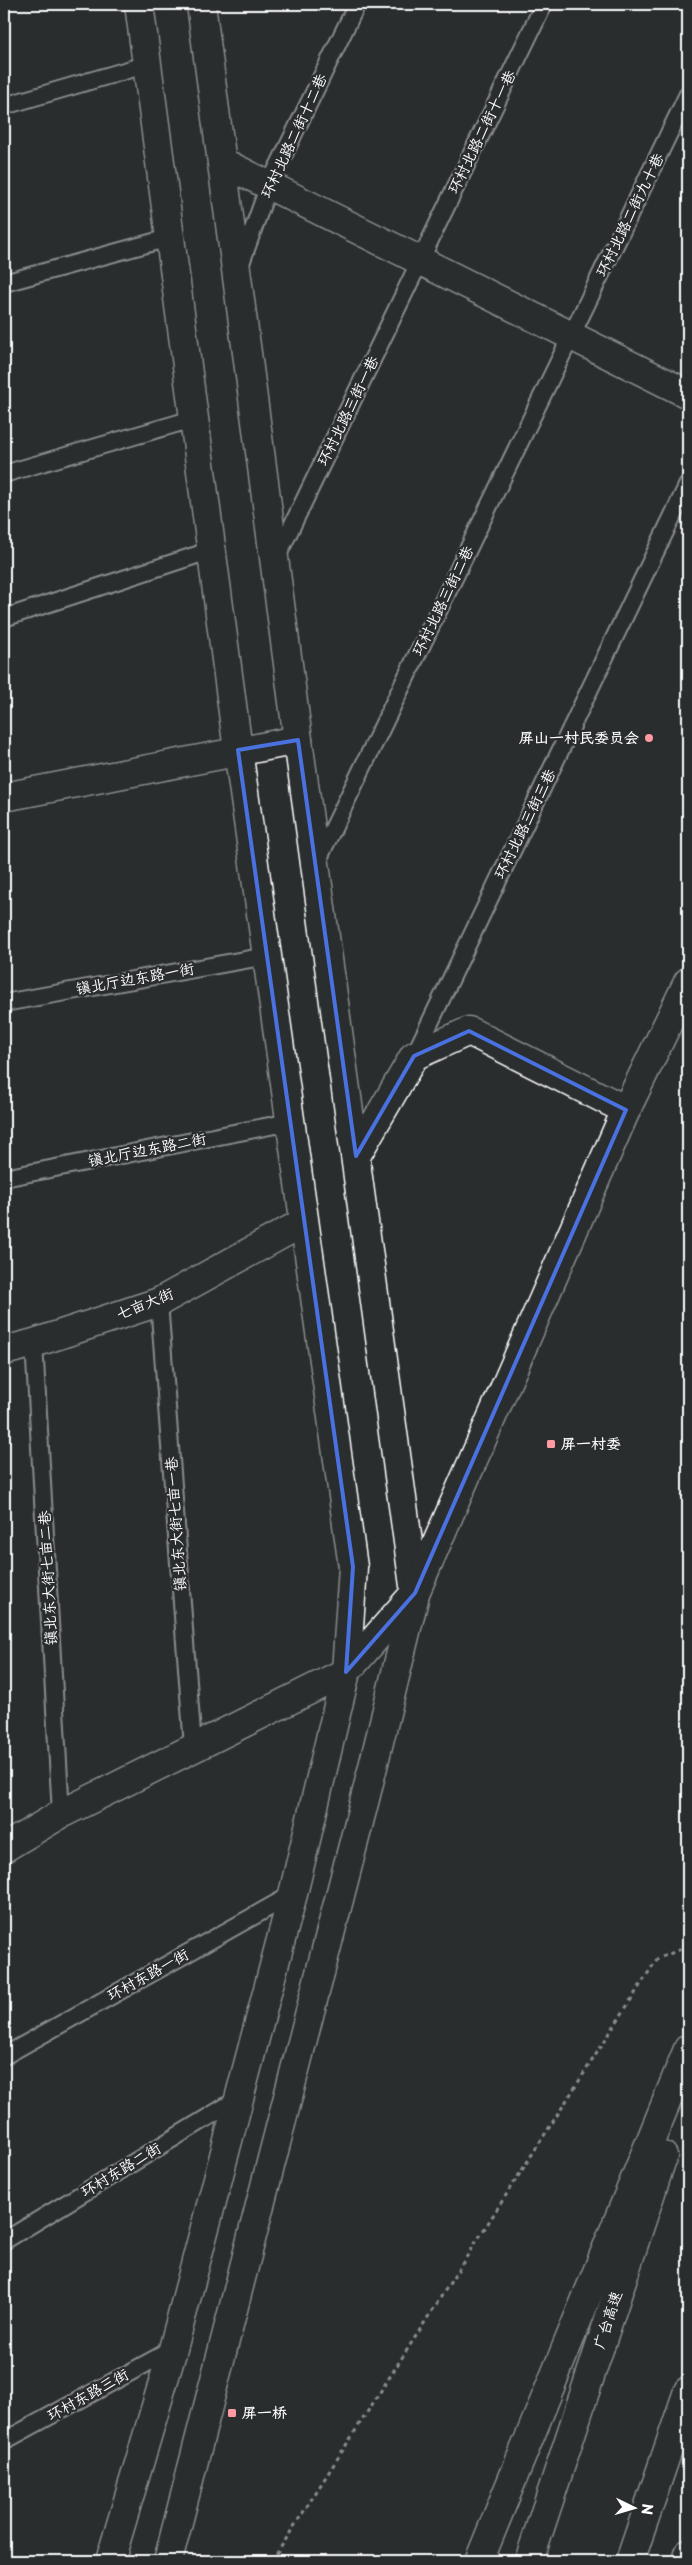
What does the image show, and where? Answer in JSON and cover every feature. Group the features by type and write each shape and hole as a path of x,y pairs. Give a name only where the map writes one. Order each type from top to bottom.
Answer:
{"main road":[{"path":"110,2561 173,2348 293,1894 346,1672 353,1567 238,750 172,237 139,4"},
{"path":"4,1848 61,1814 346,1672 415,1593 298,740 224,163 201,4"},
{"path":"224,163 688,394"},
{"path":"4,797 238,750 298,740"},
{"path":"168,2561 366,1796 415,1593 626,1110 688,982"},
{"path":"356,1156 414,1056 469,1031 626,1110"},
{"name":"七亩大街","path":"4,1351 159,1302 304,1222"},
{"path":"479,2561 688,2049"},
{"name":"广台高速","path":"528,2561 688,2078"},
{"path":"630,2561 688,2391"},
{"path":"686,2561 688,2554"}],"lane":[{"name":"环村北路二街十二巷","path":"238,272 269,185 357,4"},
{"name":"环村北路二街十一巷","path":"420,261 544,4"},
{"path":"4,106 148,64"},
{"name":"环村北路二街九十巷","path":"571,336 688,94"},
{"path":"4,283 172,237"},
{"name":"环村北路三街一巷","path":"275,561 420,261"},
{"name":"环村北路三街二巷","path":"315,866 571,336"},
{"path":"4,474 196,418"},
{"name":"环村北路三街三巷","path":"414,1056 688,484"},
{"path":"4,618 212,550"},
{"name":"镇北厅边东路一街","path":"4,1002 267,956"},
{"name":"镇北厅边东路二街","path":"4,1178 290,1122"},
{"name":"镇北东大街七亩一巷","path":"159,1302 193,1747"},
{"name":"镇北东大街七亩二巷","path":"34,1343 61,1814"},
{"name":"环村东路一街","path":"4,2056 293,1894"},
{"name":"环村东路二街","path":"4,2241 238,2099"},
{"name":"环村东路三街","path":"4,2441 173,2348"}],"path":[{"path":"272,2561 657,1959 688,1948"}],"highlighted area":[{"path":"298,740 356,1156 414,1056 469,1031 626,1110 415,1593 346,1672 353,1567 238,750"}],"place":[{"name":"屏山一村民委员会","path":"649,738"},
{"name":"屏一村委","path":"551,1444"},
{"name":"屏一桥","path":"232,2413"}]}
